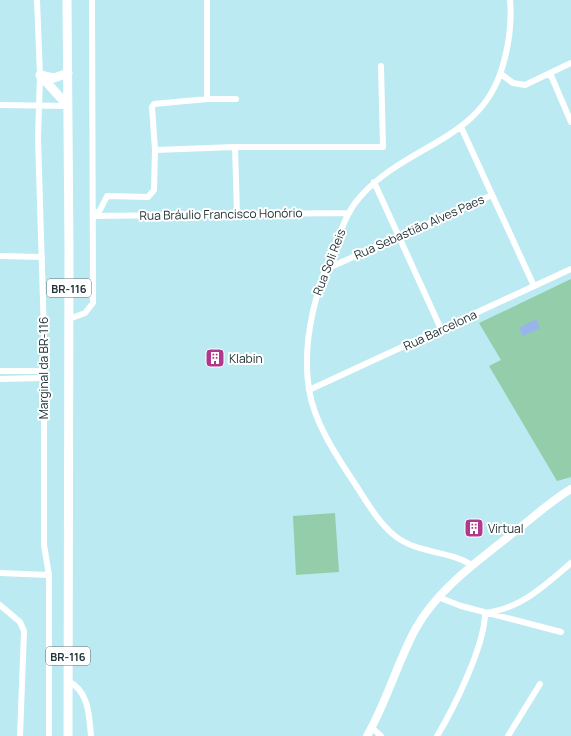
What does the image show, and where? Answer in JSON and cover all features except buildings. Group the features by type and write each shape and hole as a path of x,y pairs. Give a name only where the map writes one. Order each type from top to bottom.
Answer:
{"highway":[{"name":"BR-116","path":"67,0 69,318 68,736"},
{"path":"40,75 54,78 68,73"},
{"path":"40,75 68,106"}],"main road":[{"path":"370,732 407,645 424,615 438,597 472,565 556,499 571,489"}],"street":[{"name":"Marginal da BR-116","path":"37,0 40,75 38,138 44,371 44,545 49,575 49,736"},
{"path":"69,318 85,313 93,302 92,0"},
{"path":"207,0 207,99"},
{"name":"Rua Soli Reis","path":"472,565 453,555 415,548 395,536 383,525 348,474 328,440 314,408 309,390 307,365 310,331 316,296 324,270 348,213 374,182 392,168 461,127 486,104 501,74 510,26 510,0"},
{"path":"501,74 507,80 520,85 530,83 571,62"},
{"path":"155,150 235,147 383,147 381,66"},
{"path":"550,73 571,122"},
{"path":"93,216 100,210 107,196 148,197 152,194 154,190 155,150 152,107 154,104 207,99 236,99"},
{"path":"0,105 68,106"},
{"path":"461,127 534,286"},
{"path":"235,147 237,214"},
{"path":"374,182 441,329"},
{"name":"Rua Sebastião Alves Paes","path":"324,270 492,195"},
{"name":"Rua Bráulio Francisco Honório","path":"93,216 348,213"},
{"path":"0,256 42,257"},
{"name":"Rua Barcelona","path":"309,390 571,269"},
{"path":"0,371 44,371"},
{"path":"0,379 44,378"},
{"path":"485,613 504,610 521,602 571,563"},
{"path":"0,573 49,575"},
{"path":"438,597 485,613 561,632"},
{"path":"0,605 20,622 24,631 20,736"},
{"path":"437,736 467,676 483,630 485,613"},
{"path":"68,681 77,685 89,707 91,736"},
{"path":"508,736 540,684"},
{"path":"370,732 382,736"}],"green space":[{"path":"571,279 571,477 557,481 489,366 501,360 479,323"},
{"path":"335,513 339,572 296,575 293,516"}],"water":[{"path":"536,319 540,328 523,336 519,328"}],"place":[{"name":"Klabin","path":"215,358"},
{"name":"Virtual","path":"474,528"}]}
